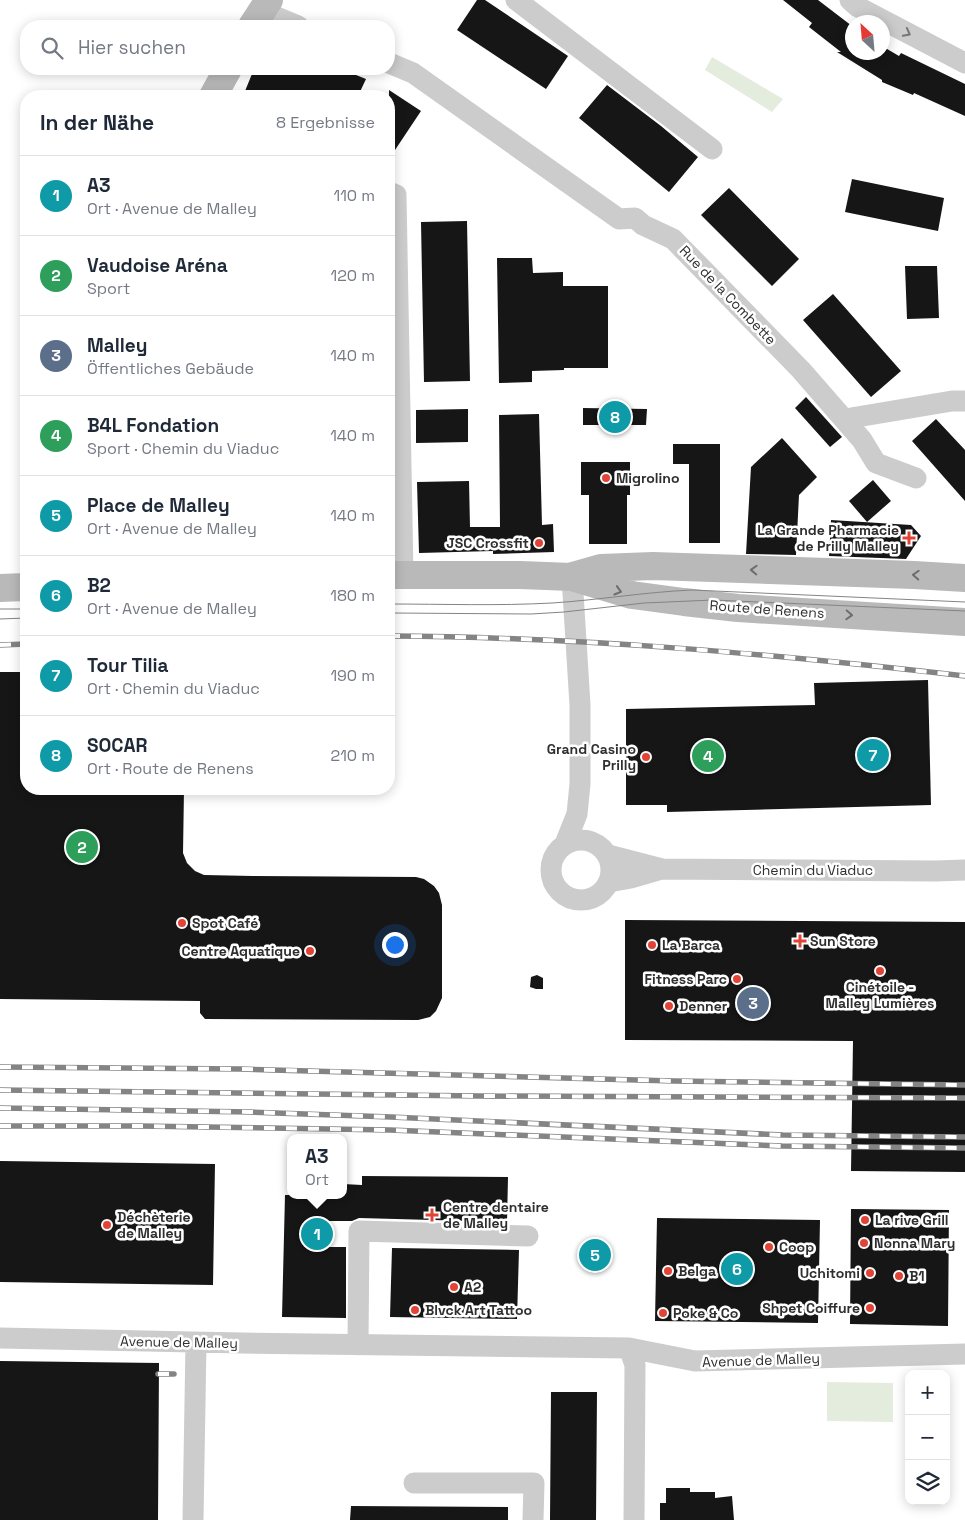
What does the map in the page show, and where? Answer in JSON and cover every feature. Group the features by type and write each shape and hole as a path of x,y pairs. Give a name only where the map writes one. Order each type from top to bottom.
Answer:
{"main road":[{"path":"216,90 225,75"},
{"name":"Route de Renens","path":"572,577 601,568 653,566 965,578"},
{"name":"Route de Renens","path":"396,575 572,577 632,595 684,602 738,608 965,622"},
{"path":"0,588 20,587"}],"street":[{"path":"516,0 712,149"},
{"path":"850,0 858,7 965,63"},
{"path":"261,13 281,20"},
{"name":"Rue de la Combette","path":"395,66 413,73 619,219 635,218 643,225 673,239 801,370 862,440 876,463 916,478"},
{"path":"845,419 952,401 965,401"},
{"path":"395,448 396,575"},
{"path":"572,577 580,705 580,784 577,814 565,844 554,857 550,873 556,889 569,899 576,901 591,899 599,895 605,890 612,873 611,864 577,814"},
{"path":"565,844 579,840 601,849"},
{"name":"Chemin du Viaduc","path":"601,849 662,869"},
{"name":"Chemin du Viaduc","path":"609,882 662,869 965,870"},
{"path":"358,1345 359,1231 528,1236"},
{"name":"Avenue de Malley","path":"0,1338 196,1343 629,1348 695,1361 965,1354"},
{"path":"193,1520 196,1343"},
{"path":"629,1348 636,1366 634,1520"},
{"path":"414,1484 534,1483 533,1520"}],"green space":[{"path":"712,57 783,99 772,112 705,70"},
{"path":"827,1382 893,1383 893,1422 827,1421"}],"building":[{"path":"477,0 485,0 568,56 546,89 457,30"},
{"path":"783,0 818,0 845,21 845,57 809,27 812,23"},
{"path":"890,51 899,56 901,53 965,84 965,116 914,93 913,95 882,82 882,80 850,60 890,60"},
{"path":"252,75 356,75 366,79 361,90 245,90"},
{"path":"607,85 698,157 669,192 579,118"},
{"path":"395,94 421,111 395,150"},
{"path":"852,179 944,198 938,231 845,212"},
{"path":"729,188 799,259 772,286 701,215"},
{"path":"467,221 470,381 424,382 421,222"},
{"path":"497,258 532,258 533,273 563,272 563,286 608,286 608,368 564,368 564,370 532,371 532,382 499,383"},
{"path":"905,266 937,266 939,318 907,319"},
{"path":"833,294 901,371 871,397 803,320"},
{"path":"806,397 842,437 830,447 795,408"},
{"path":"583,408 647,409 646,425 583,425"},
{"path":"468,409 468,442 416,443 416,410"},
{"path":"539,414 542,525 553,524 554,552 493,554 493,551 419,553 417,482 469,481 470,527 500,527 499,415"},
{"path":"936,419 965,450 965,501 912,441"},
{"path":"782,438 817,477 799,495 796,555 746,554 751,467"},
{"path":"673,444 720,444 720,543 689,543 689,464 673,464"},
{"path":"581,462 630,462 630,495 627,495 627,544 589,544 589,495 581,495"},
{"path":"873,480 891,501 867,522 849,501"},
{"path":"831,520 911,525 921,536 906,559 829,556"},
{"path":"0,672 20,672 20,795 184,795 183,853 187,863 195,871 204,875 416,877 424,879 434,886 439,893 442,905 442,998 436,1011 430,1017 418,1020 205,1019 200,1013 200,1001 0,999"},
{"path":"928,680 931,805 667,812 667,805 626,805 626,709 815,705 814,683"},
{"path":"625,920 965,922 965,1172 851,1171 853,1041 625,1040"},
{"path":"537,975 543,978 543,989 530,987 531,977"},
{"name":"Déchèterie de Malley","path":"0,1161 215,1164 213,1285 0,1282"},
{"path":"362,1176 508,1177 507,1222 359,1218 352,1221 314,1221 314,1247 346,1247 346,1318 282,1317 285,1195 287,1195 287,1199 347,1199 347,1184 362,1185"},
{"name":"B1","path":"851,1209 949,1210 948,1326 850,1324"},
{"path":"657,1218 820,1220 818,1323 655,1321"},
{"name":"A2","path":"392,1248 519,1250 517,1319 390,1317"},
{"path":"0,1361 159,1363 158,1520 0,1520"},
{"path":"551,1392 597,1392 596,1520 550,1520"},
{"path":"666,1488 690,1488 690,1492 715,1492 715,1498 732,1496 734,1520 660,1520 660,1503 666,1503"},
{"path":"351,1506 508,1507 508,1520 350,1520"}],"tram line":[{"path":"395,604 491,605 552,603 692,590 965,602"},
{"path":"395,613 531,614 644,603 713,600 965,611"},
{"path":"0,609 20,609"},
{"path":"0,619 20,618"}],"railway":[{"path":"395,636 606,643 678,648 965,676"},
{"path":"0,645 20,644"},
{"path":"0,1067 240,1069 674,1081 965,1085"},
{"path":"0,1090 479,1096 965,1098"},
{"path":"0,1108 250,1112 783,1135 965,1137"},
{"path":"0,1126 390,1130 782,1146 965,1148"},
{"path":"158,1374 174,1374"}],"place":[{"name":"SOCAR","path":"615,417"},
{"name":"Migrolino","path":"606,478"},
{"name":"La Grande Pharmacie de Prilly Malley","path":"909,538"},
{"name":"JSC Crossfit","path":"539,543"},
{"name":"Tour Tilia","path":"873,755"},
{"name":"B4L Fondation","path":"708,756"},
{"name":"Grand Casino Prilly","path":"646,757"},
{"name":"Vaudoise Aréna","path":"82,847"},
{"name":"Spot Café","path":"182,923"},
{"name":"Sun Store","path":"800,941"},
{"name":"La Barca","path":"652,945"},
{"name":"Centre Aquatique","path":"310,951"},
{"name":"Cinétoile - Malley Lumières","path":"880,971"},
{"name":"Fitness Parc","path":"737,979"},
{"name":"Malley","path":"753,1003"},
{"name":"Denner","path":"669,1006"},
{"name":"Centre dentaire de Malley","path":"432,1215"},
{"name":"La rive Grill","path":"865,1220"},
{"name":"Déchèterie de Malley","path":"107,1225"},
{"name":"A3","path":"317,1234"},
{"name":"Nonna Mary","path":"864,1243"},
{"name":"Coop","path":"769,1247"},
{"name":"Place de Malley","path":"595,1255"},
{"name":"B2","path":"737,1269"},
{"name":"Belga","path":"668,1271"},
{"name":"Uchitomi","path":"870,1273"},
{"name":"B1","path":"899,1276"},
{"name":"A2","path":"454,1287"},
{"name":"Shpet Coiffure","path":"870,1308"},
{"name":"Blvck Art Tattoo","path":"415,1310"},
{"name":"Poke & Co","path":"663,1313"}]}
